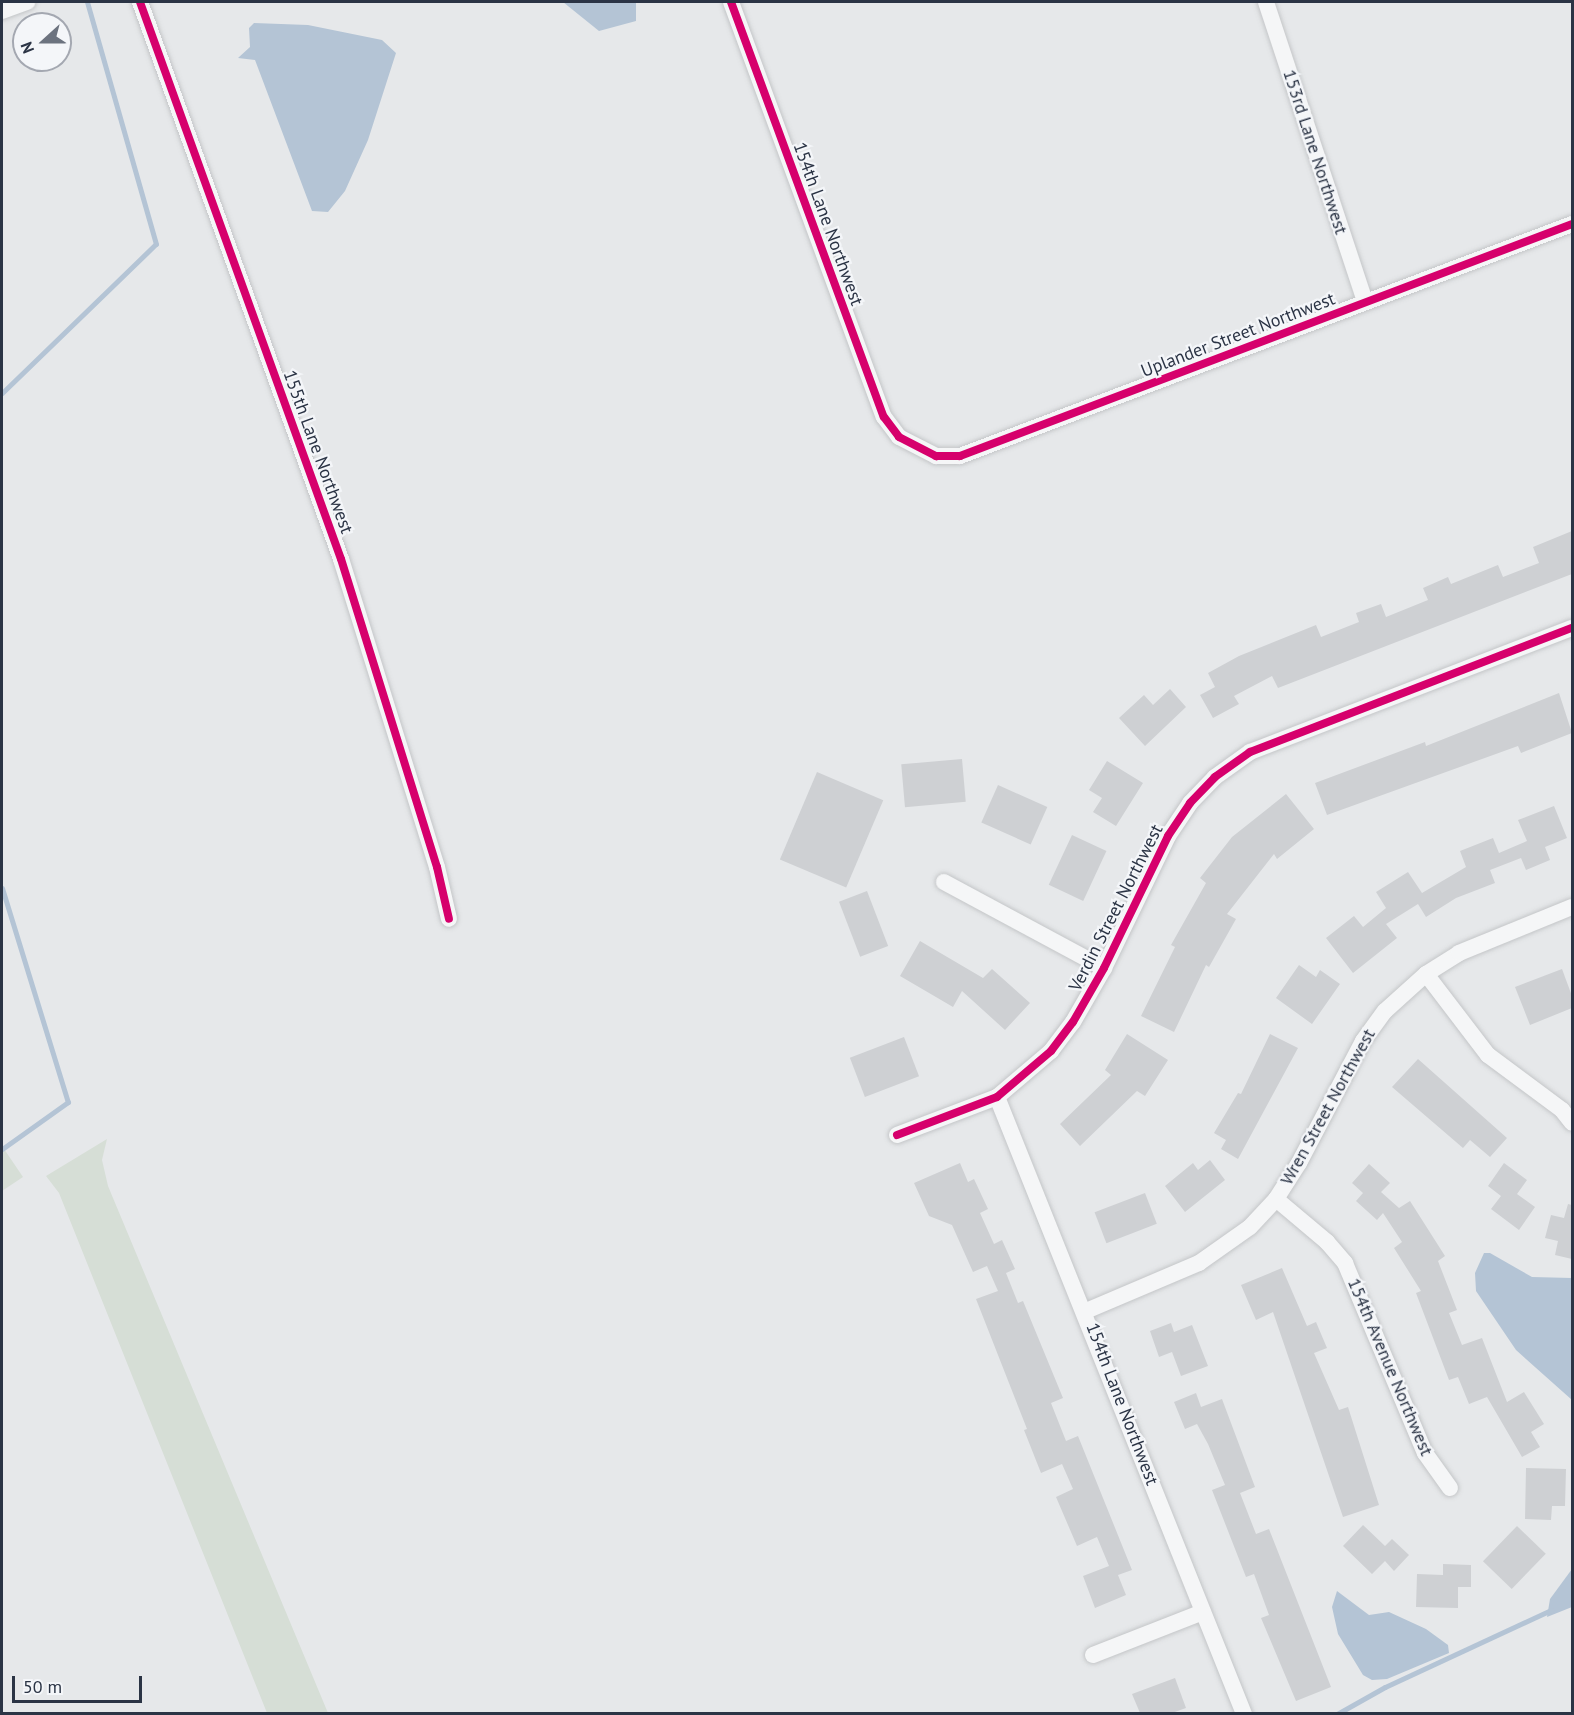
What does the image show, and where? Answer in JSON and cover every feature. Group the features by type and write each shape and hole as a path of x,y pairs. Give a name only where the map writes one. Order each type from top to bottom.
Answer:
{"street":[{"path":"2,11 27,2"},
{"name":"155th Lane Northwest","path":"140,2 212,191 341,559 437,867 449,919"},
{"name":"154th Lane Northwest","path":"731,2 884,417 899,437 913,446"},
{"name":"153rd Lane Northwest","path":"1266,2 1365,303"},
{"name":"Uplander Street Northwest","path":"913,446 936,456 960,456 1572,224"},
{"name":"Verdin Street Northwest","path":"897,1135 997,1096 1051,1051 1073,1022 1104,968 1168,836 1190,803 1215,777 1250,752 1572,628"},
{"path":"944,882 1104,968"},
{"name":"Wren Street Northwest","path":"1086,1311 1199,1263 1250,1227 1276,1199 1299,1164 1363,1041 1384,1011 1426,974 1459,953 1572,907"},
{"path":"1426,974 1488,1055 1562,1110 1572,1123"},
{"name":"154th Lane Northwest","path":"997,1096 1086,1311 1244,1713"},
{"name":"154th Avenue Northwest","path":"1276,1199 1327,1242 1345,1263 1425,1453 1450,1488"},
{"path":"1093,1656 1203,1612"}],"shaded area":[{"path":"107,1139 102,1160 108,1186 328,1713 267,1713 59,1193 46,1176"},
{"path":"2,1146 23,1177 2,1191"}],"water":[{"path":"563,2 636,2 636,21 599,31"},
{"path":"254,23 308,25 382,40 396,53 368,140 345,191 328,212 312,211 255,60 238,58 250,47 249,28"},
{"path":"1484,1253 1490,1253 1532,1277 1572,1278 1572,1400 1516,1350 1476,1291 1475,1273"},
{"path":"1572,1569 1572,1607 1547,1617 1550,1599"},
{"path":"1337,1591 1369,1615 1389,1612 1426,1629 1448,1645 1449,1653 1387,1679 1372,1680 1363,1675 1338,1634 1332,1607"}],"building":[{"path":"1572,531 1572,574 1278,688 1272,676 1234,696 1239,704 1213,718 1200,695 1215,687 1208,673 1239,656 1316,625 1321,637 1359,622 1356,613 1381,604 1386,617 1428,600 1423,588 1448,577 1451,584 1498,565 1503,577 1539,563 1533,547"},
{"path":"1170,689 1186,707 1145,746 1119,718 1144,695 1153,705"},
{"path":"1559,693 1572,733 1521,753 1518,746 1327,815 1315,783 1425,742 1426,746"},
{"path":"962,759 966,802 905,807 901,764"},
{"path":"1107,761 1143,783 1116,826 1093,812 1102,798 1089,790"},
{"path":"817,772 883,800 846,888 780,859"},
{"path":"998,785 1047,807 1031,844 981,822"},
{"path":"1286,794 1314,829 1277,859 1274,854 1227,914 1236,919 1209,967 1206,965 1174,1032 1141,1016 1175,947 1171,945 1206,883 1200,878 1232,837"},
{"path":"1554,806 1567,838 1545,847 1550,860 1526,870 1521,858 1490,870 1495,883 1456,898 1426,917 1418,904 1386,924 1397,938 1353,973 1326,938 1354,916 1363,927 1386,908 1376,892 1408,872 1422,893 1466,867 1460,851 1493,838 1499,853 1527,841 1518,820"},
{"path":"1072,835 1106,851 1083,901 1049,885"},
{"path":"867,891 888,946 860,957 839,902"},
{"path":"920,941 983,978 992,969 1030,1003 1005,1030 962,991 953,1007 900,976"},
{"path":"1299,965 1316,977 1320,970 1340,984 1312,1024 1276,998"},
{"path":"1562,969 1572,996 1572,1008 1530,1025 1515,987"},
{"path":"1127,1034 1168,1060 1145,1096 1137,1091 1080,1146 1060,1124 1111,1075 1105,1070"},
{"path":"1270,1034 1298,1048 1238,1159 1221,1149 1226,1140 1214,1133 1238,1093 1241,1094"},
{"path":"904,1037 919,1076 865,1097 850,1058"},
{"path":"1418,1059 1507,1138 1490,1157 1470,1140 1463,1148 1392,1087"},
{"path":"1210,1160 1225,1180 1185,1212 1165,1186 1193,1163 1198,1170"},
{"path":"960,1163 968,1182 974,1179 988,1209 980,1213 994,1244 1002,1240 1015,1269 1006,1273 1018,1303 1023,1301 1063,1398 1051,1403 1066,1441 1078,1436 1132,1570 1118,1575 1126,1595 1095,1608 1083,1576 1109,1566 1097,1537 1077,1546 1056,1497 1073,1489 1062,1464 1041,1473 1024,1430 1027,1429 976,1299 998,1291 987,1266 973,1272 952,1225 929,1216 914,1183"},
{"path":"1504,1163 1527,1180 1517,1194 1535,1207 1519,1230 1491,1209 1501,1196 1488,1186"},
{"path":"1369,1164 1390,1183 1381,1192 1399,1208 1410,1201 1445,1256 1438,1261 1457,1310 1449,1313 1462,1345 1482,1338 1507,1402 1524,1392 1544,1424 1531,1432 1540,1447 1522,1457 1487,1397 1469,1404 1458,1377 1449,1380 1416,1293 1421,1291 1394,1248 1402,1242 1383,1213 1377,1220 1356,1201 1363,1193 1352,1183"},
{"path":"1145,1193 1157,1224 1106,1243 1095,1212"},
{"path":"1568,1204 1572,1205 1572,1259 1555,1255 1558,1241 1545,1238 1551,1215 1564,1218"},
{"path":"1282,1268 1307,1326 1316,1322 1327,1348 1314,1353 1339,1410 1348,1407 1379,1505 1343,1517 1273,1312 1256,1320 1241,1285"},
{"path":"1171,1323 1174,1332 1192,1325 1208,1366 1181,1376 1172,1352 1159,1357 1150,1331"},
{"path":"1196,1393 1201,1407 1222,1399 1255,1487 1240,1493 1256,1534 1269,1529 1331,1687 1296,1701 1261,1618 1269,1615 1254,1574 1246,1577 1212,1490 1225,1485 1197,1424 1185,1429 1174,1402"},
{"path":"1526,1468 1566,1469 1565,1506 1552,1506 1551,1520 1525,1519"},
{"path":"1363,1525 1385,1546 1392,1539 1409,1555 1394,1571 1385,1561 1372,1574 1343,1546"},
{"path":"1517,1526 1546,1554 1512,1589 1483,1561"},
{"path":"1443,1564 1471,1565 1471,1587 1458,1587 1458,1608 1416,1607 1417,1574 1443,1575"},
{"path":"1175,1678 1186,1708 1172,1713 1140,1713 1132,1694"}],"waterway":[{"path":"2,393 156,244 87,2"},
{"path":"2,888 68,1102 2,1149"},
{"path":"1337,1714 1385,1687 1551,1610"}],"cycle path":[{"path":"140,2 341,559 437,867 449,919"},
{"path":"731,2 884,417 899,437 936,456 960,456 1572,224"},
{"path":"897,1135 997,1097 1051,1051 1073,1022 1104,968 1168,836 1190,803 1215,777 1250,752 1572,628"}]}
